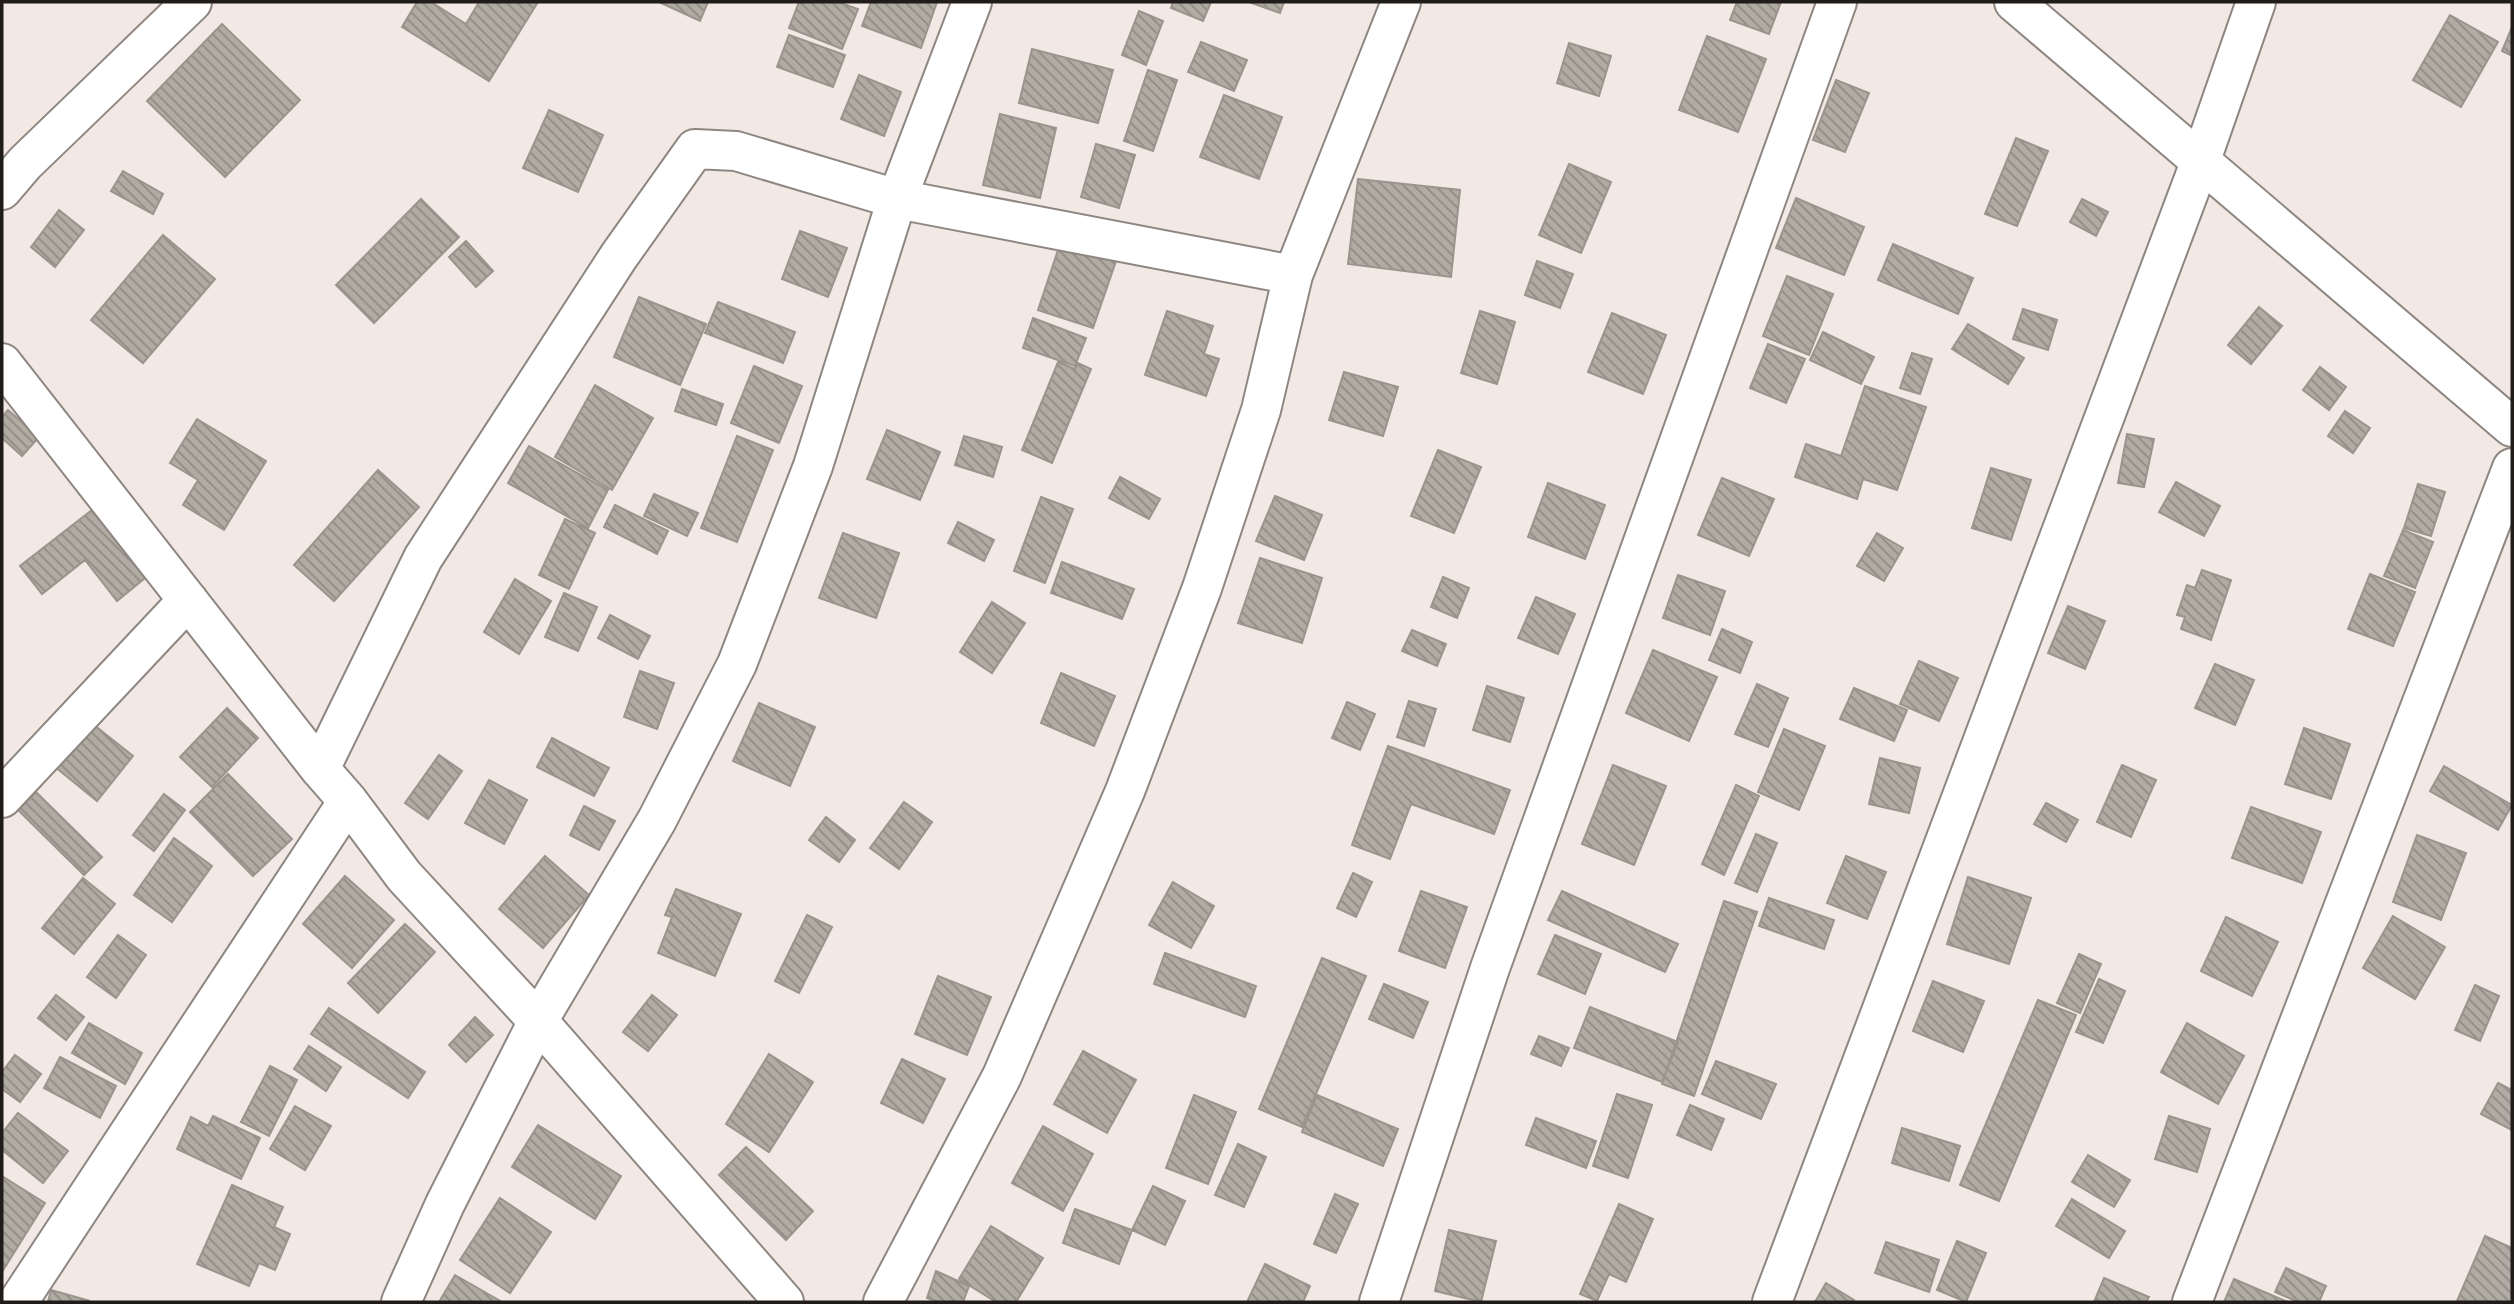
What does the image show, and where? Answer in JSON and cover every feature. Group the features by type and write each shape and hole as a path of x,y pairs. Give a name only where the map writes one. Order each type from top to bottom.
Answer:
{"street":[{"path":"9,165 192,2"},
{"path":"401,1302 445,1204 538,1021 657,820 737,664 813,466 897,199 972,2"},
{"path":"883,1302 1002,1076 1125,791 1207,576 1261,410 1293,275 1401,2"},
{"path":"1379,1302 1490,968 1837,2"},
{"path":"2014,2 2512,427"},
{"path":"1772,1302 2201,160 2256,2"},
{"path":"320,769 424,558 612,267 695,149 736,152 897,199 1293,275"},
{"path":"2,363 320,769 348,801 404,876 538,1021 783,1302"},
{"path":"2192,1302 2512,468"},
{"path":"2,797 188,600"},
{"path":"18,1302 348,801"}],"building":[{"path":"417,2 431,2 466,24 479,2 538,2 489,81 402,27"},
{"path":"659,2 708,2 700,21"},
{"path":"799,2 838,2 858,9 842,49 789,28"},
{"path":"871,2 937,2 921,48 862,26"},
{"path":"1173,2 1211,2 1203,21 1171,8"},
{"path":"1249,2 1284,2 1280,13"},
{"path":"1737,2 1781,2 1769,34 1730,20"},
{"path":"1139,11 1163,21 1146,65 1122,55"},
{"path":"2450,15 2498,42 2461,107 2413,80"},
{"path":"222,24 300,100 225,177 147,101"},
{"path":"2512,27 2512,56 2502,51"},
{"path":"789,35 845,55 833,87 777,67"},
{"path":"1707,36 1766,59 1738,132 1679,110"},
{"path":"1201,42 1247,60 1234,91 1188,72"},
{"path":"1569,43 1611,56 1599,96 1557,83"},
{"path":"1032,49 1113,70 1098,123 1019,103"},
{"path":"1148,70 1177,80 1153,151 1124,141"},
{"path":"859,75 901,92 884,136 841,119"},
{"path":"1836,80 1869,93 1845,152 1813,140"},
{"path":"1224,95 1282,117 1259,179 1200,157"},
{"path":"549,110 603,135 578,192 523,168"},
{"path":"1000,114 1056,128 1040,198 983,185"},
{"path":"2016,138 2048,151 2017,226 1985,214"},
{"path":"1096,144 1135,155 1119,208 1081,197"},
{"path":"1569,164 1611,182 1581,253 1539,235"},
{"path":"123,171 163,194 153,214 111,191"},
{"path":"1358,179 1460,190 1451,277 1348,264"},
{"path":"1796,198 1864,227 1844,275 1776,248"},
{"path":"421,199 459,237 374,323 336,285"},
{"path":"2082,199 2108,212 2096,236 2070,222"},
{"path":"59,210 84,230 55,267 31,247"},
{"path":"800,231 847,248 828,297 782,279"},
{"path":"163,235 215,279 143,363 91,320"},
{"path":"466,241 493,271 476,287 449,257"},
{"path":"1061,241 1116,261 1093,328 1038,310"},
{"path":"1893,244 1973,278 1958,314 1878,280"},
{"path":"1537,261 1573,274 1560,308 1525,295"},
{"path":"1787,276 1833,294 1809,355 1763,336"},
{"path":"639,297 706,324 680,385 614,357"},
{"path":"718,302 795,332 783,363 705,333"},
{"path":"2259,307 2282,326 2251,364 2228,345"},
{"path":"2023,309 2057,320 2048,350 2013,339"},
{"path":"1167,311 1213,326 1204,354 1219,359 1206,396 1145,375"},
{"path":"1480,311 1515,322 1497,384 1461,373"},
{"path":"1612,313 1666,335 1643,394 1588,372"},
{"path":"1033,318 1086,338 1075,366 1023,348"},
{"path":"1968,324 2024,358 2008,384 1952,349"},
{"path":"1823,332 1874,357 1861,384 1810,360"},
{"path":"1768,344 1805,359 1786,403 1750,388"},
{"path":"1912,353 1932,359 1920,394 1900,388"},
{"path":"1058,362 1075,369 1078,363 1091,369 1052,463 1022,450"},
{"path":"754,366 802,386 779,443 731,423"},
{"path":"2320,367 2346,387 2329,410 2303,390"},
{"path":"1344,372 1398,387 1383,436 1329,420"},
{"path":"595,385 653,418 612,490 555,457"},
{"path":"1865,386 1926,407 1897,490 1863,479 1857,499 1795,477 1806,444 1841,456"},
{"path":"682,389 723,404 716,425 675,411"},
{"path":"8,410 39,437 22,456 2,438 2,417"},
{"path":"2345,411 2370,428 2353,453 2328,436"},
{"path":"197,419 266,461 224,530 183,505 198,480 170,463"},
{"path":"887,430 940,452 920,500 867,479"},
{"path":"2127,434 2154,439 2144,487 2118,483"},
{"path":"737,436 773,450 737,542 701,528"},
{"path":"964,436 1002,447 993,477 955,465"},
{"path":"529,446 608,490 588,528 508,483"},
{"path":"1438,450 1481,467 1454,533 1411,516"},
{"path":"1991,468 2031,480 2011,540 1972,528"},
{"path":"378,470 419,507 334,601 294,565"},
{"path":"1120,477 1160,499 1149,519 1109,498"},
{"path":"1722,478 1774,499 1749,556 1698,535"},
{"path":"2176,482 2220,506 2204,536 2159,512"},
{"path":"1548,483 1605,505 1585,559 1528,537"},
{"path":"2418,484 2445,492 2431,536 2404,528"},
{"path":"654,494 698,513 687,536 644,516"},
{"path":"1275,496 1322,515 1304,560 1256,541"},
{"path":"1041,497 1073,509 1045,583 1014,571"},
{"path":"615,505 668,531 657,554 604,527"},
{"path":"92,510 145,578 117,601 85,560 42,594 20,566"},
{"path":"565,519 595,533 569,589 539,575"},
{"path":"958,522 994,540 984,561 948,543"},
{"path":"2403,530 2433,542 2415,588 2384,576"},
{"path":"843,533 899,553 876,618 819,598"},
{"path":"1877,533 1903,548 1884,581 1857,566"},
{"path":"1260,558 1322,578 1302,643 1238,623"},
{"path":"1062,562 1134,589 1122,619 1051,593"},
{"path":"2202,570 2231,580 2211,640 2181,629 2185,617 2177,615 2187,585 2195,588"},
{"path":"2370,574 2415,592 2393,646 2348,629"},
{"path":"1678,575 1725,591 1710,635 1663,618"},
{"path":"1443,577 1469,588 1457,618 1431,607"},
{"path":"515,579 551,601 519,654 484,632"},
{"path":"564,593 597,607 578,651 545,637"},
{"path":"1536,597 1575,614 1558,654 1518,638"},
{"path":"992,602 1025,623 992,673 960,652"},
{"path":"2068,606 2105,621 2085,669 2048,653"},
{"path":"610,615 650,636 638,659 598,638"},
{"path":"1722,629 1752,642 1740,673 1709,660"},
{"path":"1412,630 1446,644 1437,666 1402,651"},
{"path":"1653,650 1717,677 1689,741 1626,713"},
{"path":"1919,661 1958,678 1939,721 1900,704"},
{"path":"2215,664 2254,680 2235,725 2195,708"},
{"path":"640,671 674,683 657,729 624,717"},
{"path":"1061,673 1115,696 1094,746 1041,723"},
{"path":"1757,684 1788,698 1768,747 1735,734"},
{"path":"1487,686 1524,698 1510,742 1473,730"},
{"path":"1854,688 1907,710 1894,741 1840,719"},
{"path":"1409,701 1436,709 1424,746 1397,737"},
{"path":"1347,702 1375,714 1360,750 1332,738"},
{"path":"759,703 815,727 790,786 733,761"},
{"path":"227,708 258,738 212,787 180,757"},
{"path":"89,721 133,756 97,801 54,766"},
{"path":"2304,728 2350,744 2331,799 2285,784"},
{"path":"1784,729 1825,746 1799,810 1758,792"},
{"path":"552,738 609,768 594,796 537,767"},
{"path":"1388,746 1510,790 1494,834 1411,804 1390,859 1352,845"},
{"path":"439,755 462,771 428,819 405,803"},
{"path":"1880,758 1920,768 1909,813 1869,804"},
{"path":"1613,765 1666,786 1634,865 1582,844"},
{"path":"2122,765 2156,780 2131,837 2097,822"},
{"path":"2444,766 2512,805 2498,830 2430,791"},
{"path":"228,774 292,839 253,876 190,812"},
{"path":"489,780 527,800 504,844 465,823"},
{"path":"1736,785 1759,796 1724,875 1702,864"},
{"path":"36,792 102,857 84,875 18,810"},
{"path":"164,794 185,810 154,851 133,835"},
{"path":"904,802 932,822 899,869 870,848"},
{"path":"2046,803 2078,820 2066,842 2034,824"},
{"path":"584,806 615,821 599,850 570,835"},
{"path":"2251,807 2321,832 2302,883 2232,858"},
{"path":"826,817 855,840 839,862 809,840"},
{"path":"1756,834 1777,843 1757,892 1735,883"},
{"path":"2417,835 2466,853 2441,920 2393,902"},
{"path":"174,838 212,866 172,922 134,895"},
{"path":"545,856 589,895 543,948 499,909"},
{"path":"1846,856 1886,872 1867,919 1827,903"},
{"path":"1353,873 1372,882 1356,917 1337,908"},
{"path":"345,876 394,920 352,968 303,924"},
{"path":"1968,877 2031,898 2009,964 1947,944"},
{"path":"83,878 115,904 74,954 42,928"},
{"path":"1173,882 1214,906 1191,948 1149,925"},
{"path":"676,889 741,914 715,976 658,953 672,917 665,915"},
{"path":"1421,891 1467,907 1445,968 1399,951"},
{"path":"1562,891 1678,944 1665,972 1548,920"},
{"path":"1769,898 1834,920 1824,949 1759,926"},
{"path":"1724,901 1757,912 1694,1096 1662,1084"},
{"path":"807,915 832,927 799,993 775,981"},
{"path":"2393,916 2445,947 2415,999 2363,968"},
{"path":"2226,917 2278,942 2252,996 2201,971"},
{"path":"405,924 435,952 378,1013 348,983"},
{"path":"118,935 146,955 116,998 87,977"},
{"path":"1555,935 1601,954 1585,994 1538,974"},
{"path":"1165,953 1256,986 1245,1017 1154,984"},
{"path":"2079,954 2101,964 2080,1013 2057,1003"},
{"path":"1322,958 1366,976 1302,1127 1259,1109"},
{"path":"938,976 991,997 967,1055 915,1034"},
{"path":"2099,979 2125,991 2103,1043 2076,1032"},
{"path":"1933,981 1984,1001 1963,1052 1913,1031"},
{"path":"1384,984 1428,1002 1413,1038 1369,1019"},
{"path":"2475,985 2499,996 2480,1041 2455,1030"},
{"path":"56,995 84,1017 66,1040 38,1018"},
{"path":"652,995 677,1015 648,1051 623,1032"},
{"path":"2038,1000 2076,1015 1999,1201 1960,1185"},
{"path":"1590,1007 1678,1042 1662,1082 1574,1048"},
{"path":"329,1008 425,1072 408,1098 311,1034"},
{"path":"475,1017 493,1035 466,1062 449,1045"},
{"path":"89,1023 142,1053 125,1084 72,1053"},
{"path":"2187,1023 2244,1056 2218,1104 2161,1072"},
{"path":"1539,1036 1569,1048 1561,1066 1531,1054"},
{"path":"309,1046 341,1067 326,1091 294,1069"},
{"path":"1083,1051 1136,1080 1107,1133 1054,1104"},
{"path":"769,1054 813,1082 769,1152 726,1124"},
{"path":"15,1055 41,1074 20,1102 2,1089 2,1072"},
{"path":"60,1057 116,1086 100,1118 44,1088"},
{"path":"902,1059 945,1079 923,1123 881,1103"},
{"path":"1716,1061 1776,1084 1761,1119 1702,1094"},
{"path":"270,1066 297,1080 269,1136 241,1122"},
{"path":"2498,1083 2512,1090 2512,1130 2481,1114"},
{"path":"1617,1094 1652,1105 1628,1178 1593,1166"},
{"path":"1194,1095 1236,1112 1208,1184 1166,1168"},
{"path":"1317,1095 1398,1129 1383,1166 1302,1132"},
{"path":"1690,1105 1724,1119 1711,1150 1677,1135"},
{"path":"295,1106 331,1126 305,1170 270,1149"},
{"path":"18,1113 68,1151 43,1183 2,1150 2,1133"},
{"path":"213,1116 260,1138 241,1179 177,1149 191,1117 208,1126"},
{"path":"2169,1116 2210,1129 2197,1172 2155,1159"},
{"path":"1536,1118 1596,1141 1586,1168 1526,1145"},
{"path":"538,1125 621,1176 595,1219 512,1167"},
{"path":"1043,1126 1093,1154 1063,1211 1012,1183"},
{"path":"1902,1128 1960,1146 1949,1181 1892,1163"},
{"path":"1238,1144 1266,1157 1244,1207 1215,1195"},
{"path":"746,1147 813,1211 786,1240 719,1175"},
{"path":"2088,1155 2130,1180 2114,1207 2072,1182"},
{"path":"2,1176 45,1203 2,1272"},
{"path":"232,1185 283,1207 274,1227 290,1234 275,1270 259,1263 249,1286 197,1264"},
{"path":"1153,1186 1185,1201 1165,1245 1132,1230"},
{"path":"1335,1194 1358,1204 1336,1253 1314,1244"},
{"path":"500,1198 551,1232 510,1293 460,1260"},
{"path":"2072,1199 2125,1231 2109,1258 2056,1226"},
{"path":"1619,1204 1653,1219 1626,1282 1609,1274 1597,1301 1580,1294"},
{"path":"1075,1209 1132,1230 1119,1264 1063,1243"},
{"path":"991,1226 1043,1258 1016,1302 996,1302 959,1279"},
{"path":"1449,1230 1496,1241 1481,1302 1435,1291"},
{"path":"2485,1236 2512,1248 2512,1302 2457,1301"},
{"path":"1957,1241 1986,1253 1966,1302 1937,1290"},
{"path":"1886,1242 1939,1260 1929,1292 1875,1273"},
{"path":"1265,1264 1310,1286 1303,1302 1247,1302"},
{"path":"2286,1268 2326,1286 2319,1302 2298,1302 2275,1292"},
{"path":"936,1271 969,1286 963,1302 939,1302 927,1298"},
{"path":"455,1275 502,1302 439,1302"},
{"path":"2104,1278 2149,1297 2146,1302 2094,1302"},
{"path":"2234,1279 2288,1302 2224,1302"},
{"path":"1826,1283 1854,1300 1815,1302"},
{"path":"51,1290 90,1301 48,1302"}]}
